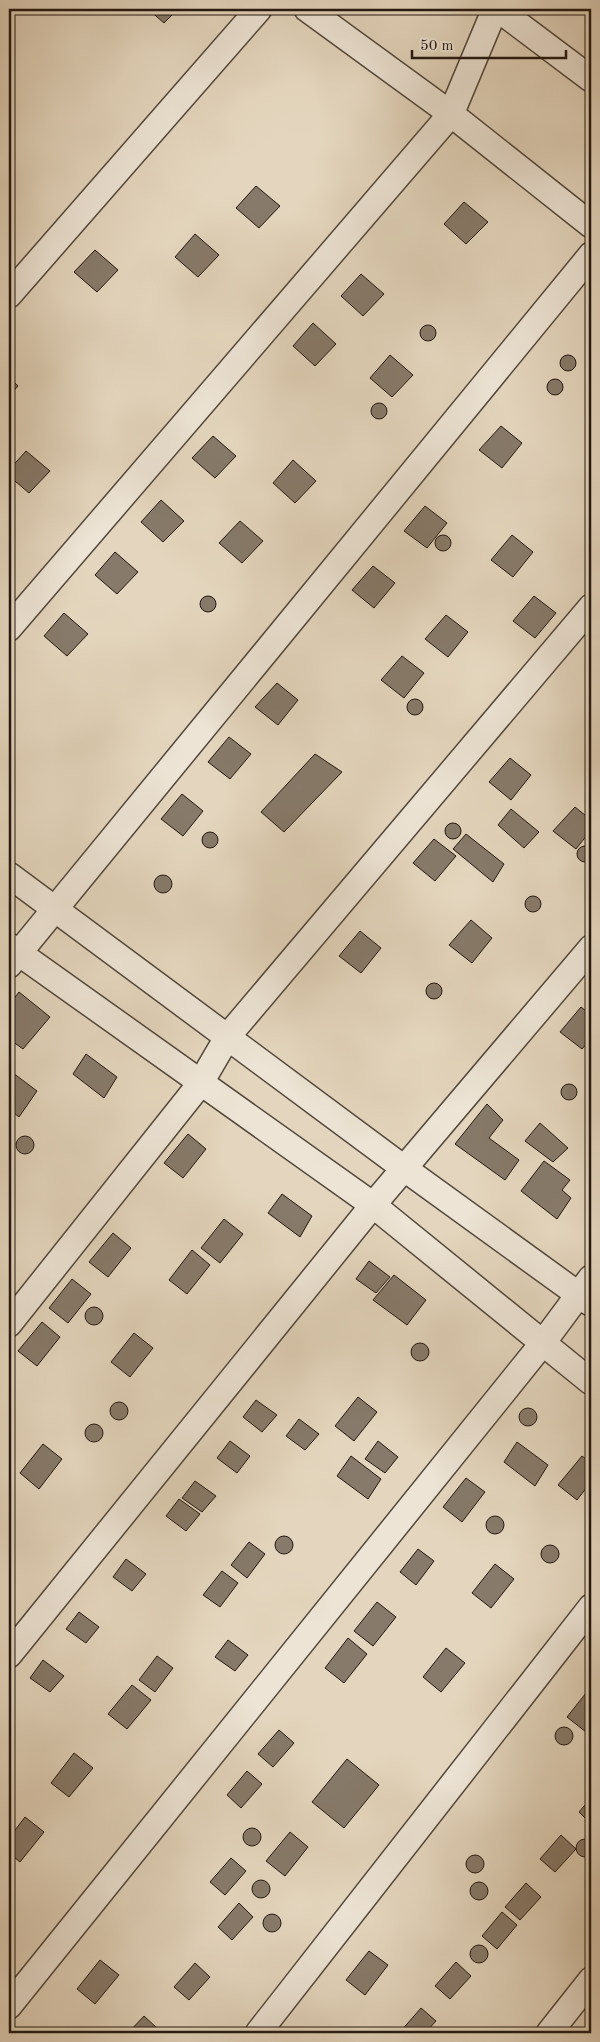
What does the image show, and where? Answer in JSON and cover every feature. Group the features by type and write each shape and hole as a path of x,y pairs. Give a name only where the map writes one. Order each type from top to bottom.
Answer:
{"street":[{"path":"9,295 259,9"},
{"path":"307,9 451,114 591,225"},
{"path":"9,628 451,114 497,9 591,79"},
{"path":"591,256 12,955 374,1205 542,1344 591,1382"},
{"path":"9,1324 200,1084 228,1036 591,607"},
{"path":"9,875 52,909 228,1036 405,1169 587,1291 542,1344 9,2006"},
{"path":"9,1655 374,1205 591,948"},
{"path":"258,2033 591,1607"},
{"path":"549,2033 591,1980"}],"building":[{"path":"148,9 178,9 164,23"},
{"path":"256,186 280,206 259,228 236,208"},
{"path":"464,202 488,222 466,244 444,224"},
{"path":"195,234 219,255 198,277 175,257"},
{"path":"95,250 118,270 97,292 74,272"},
{"path":"361,274 384,294 363,316 341,296"},
{"path":"313,323 336,344 315,366 293,346"},
{"path":"425,325 431,325 436,330 434,339 425,341 420,336 420,330"},
{"path":"390,355 413,375 392,397 370,378"},
{"path":"565,355 571,355 576,360 574,369 565,371 560,366 560,360"},
{"path":"9,377 18,386 9,396"},
{"path":"552,379 558,379 563,384 561,393 552,395 547,390 547,384"},
{"path":"376,403 382,403 387,408 385,417 376,419 371,414 371,408"},
{"path":"501,426 522,443 502,468 479,450"},
{"path":"213,436 236,456 215,478 192,458"},
{"path":"26,451 50,471 29,493 9,476 9,470"},
{"path":"293,460 316,481 295,503 273,483"},
{"path":"161,500 184,521 163,542 141,522"},
{"path":"425,506 447,523 427,548 404,531"},
{"path":"240,521 263,541 242,563 219,543"},
{"path":"440,535 446,535 451,540 449,549 440,551 435,546 435,540"},
{"path":"512,535 533,552 513,577 491,560"},
{"path":"115,552 138,572 117,594 95,575"},
{"path":"373,566 395,583 374,608 352,590"},
{"path":"205,596 211,596 216,601 214,610 205,612 200,607 200,601"},
{"path":"534,596 556,613 535,638 513,621"},
{"path":"64,613 88,634 67,656 44,636"},
{"path":"446,615 468,632 448,657 425,639"},
{"path":"402,656 424,673 404,698 381,680"},
{"path":"277,683 298,700 278,725 255,707"},
{"path":"412,699 418,699 423,704 421,713 412,715 407,710 407,704"},
{"path":"229,737 251,754 230,779 208,762"},
{"path":"315,754 342,772 284,832 261,812"},
{"path":"510,758 531,775 511,800 489,782"},
{"path":"182,794 203,811 183,836 161,819"},
{"path":"575,807 591,820 591,830 576,849 553,831"},
{"path":"511,809 539,832 524,848 498,825"},
{"path":"450,823 456,823 461,828 459,837 450,839 445,834 445,828"},
{"path":"207,832 213,832 218,837 216,846 207,848 202,843 202,837"},
{"path":"466,834 504,864 493,882 453,849"},
{"path":"434,839 456,856 435,881 413,863"},
{"path":"585,846 591,848 593,854 591,860 585,862 579,860 577,854 579,848"},
{"path":"159,875 167,875 172,880 170,891 159,893 154,888 154,880"},
{"path":"530,896 536,896 541,901 539,910 530,912 525,907 525,901"},
{"path":"471,920 492,938 472,963 449,945"},
{"path":"360,931 381,948 361,973 339,956"},
{"path":"431,983 437,983 442,988 440,997 431,999 426,994 426,988"},
{"path":"19,992 50,1017 23,1049 9,1039 9,1005"},
{"path":"581,1007 591,1015 591,1039 582,1049 560,1032"},
{"path":"86,1054 117,1077 104,1098 73,1074"},
{"path":"9,1070 37,1091 19,1117 9,1109"},
{"path":"566,1084 572,1084 577,1089 575,1098 566,1100 561,1095 561,1089"},
{"path":"487,1104 503,1120 489,1138 519,1160 505,1180 455,1144"},
{"path":"540,1123 568,1148 553,1162 525,1141"},
{"path":"188,1134 206,1149 183,1178 164,1163"},
{"path":"21,1136 29,1136 34,1141 32,1152 21,1154 16,1149 16,1141"},
{"path":"544,1161 570,1180 562,1190 571,1198 557,1219 521,1191"},
{"path":"282,1194 312,1216 300,1237 268,1213"},
{"path":"224,1219 243,1234 220,1263 201,1248"},
{"path":"113,1233 131,1248 108,1277 89,1262"},
{"path":"192,1250 210,1265 187,1294 169,1280"},
{"path":"369,1261 390,1277 376,1293 356,1279"},
{"path":"394,1275 426,1300 407,1325 373,1300"},
{"path":"72,1279 91,1294 68,1323 49,1308"},
{"path":"90,1307 98,1307 103,1312 101,1323 90,1325 85,1320 85,1312"},
{"path":"42,1322 60,1337 37,1366 18,1351"},
{"path":"134,1333 153,1348 130,1377 111,1362"},
{"path":"416,1343 424,1343 429,1348 427,1359 416,1361 411,1356 411,1348"},
{"path":"358,1397 377,1412 354,1441 335,1426"},
{"path":"256,1400 277,1415 262,1432 243,1417"},
{"path":"115,1402 123,1402 128,1407 126,1418 115,1420 110,1415 110,1407"},
{"path":"524,1408 532,1408 537,1413 535,1424 524,1426 519,1421 519,1413"},
{"path":"299,1419 319,1434 305,1450 286,1436"},
{"path":"90,1424 98,1424 103,1429 101,1440 90,1442 85,1437 85,1429"},
{"path":"230,1441 250,1456 237,1473 217,1458"},
{"path":"378,1441 398,1457 385,1473 365,1459"},
{"path":"517,1442 548,1465 535,1486 504,1462"},
{"path":"43,1444 62,1459 39,1489 20,1473"},
{"path":"351,1456 381,1479 368,1499 337,1476"},
{"path":"582,1456 591,1463 591,1482 577,1500 558,1485"},
{"path":"466,1478 485,1492 462,1522 443,1507"},
{"path":"195,1481 216,1496 202,1512 182,1498"},
{"path":"179,1499 200,1514 186,1531 166,1516"},
{"path":"491,1516 499,1516 504,1521 502,1532 491,1534 486,1529 486,1521"},
{"path":"280,1536 288,1536 293,1541 291,1552 280,1554 275,1549 275,1541"},
{"path":"249,1542 265,1554 247,1578 231,1565"},
{"path":"546,1545 554,1545 559,1550 557,1561 546,1563 541,1558 541,1550"},
{"path":"418,1549 434,1561 416,1585 400,1572"},
{"path":"126,1559 146,1574 132,1591 113,1577"},
{"path":"495,1564 514,1579 491,1608 472,1593"},
{"path":"222,1571 238,1583 220,1607 203,1595"},
{"path":"377,1602 396,1617 373,1646 354,1631"},
{"path":"79,1612 99,1627 86,1643 66,1629"},
{"path":"348,1638 367,1654 344,1683 325,1668"},
{"path":"228,1640 248,1655 235,1671 215,1657"},
{"path":"446,1648 465,1663 441,1692 423,1677"},
{"path":"157,1656 173,1668 155,1692 139,1680"},
{"path":"43,1660 64,1676 50,1692 30,1678"},
{"path":"132,1685 151,1700 127,1729 108,1714"},
{"path":"590,1688 591,1725 586,1732 567,1717"},
{"path":"560,1727 568,1727 573,1732 571,1743 560,1745 555,1740 555,1732"},
{"path":"279,1730 294,1743 273,1767 258,1754"},
{"path":"74,1753 93,1768 69,1797 51,1783"},
{"path":"347,1759 379,1785 344,1828 312,1802"},
{"path":"247,1771 262,1784 241,1808 227,1795"},
{"path":"591,1798 591,1824 579,1812"},
{"path":"25,1817 44,1832 20,1862 9,1853 9,1838"},
{"path":"248,1828 256,1828 261,1833 259,1844 248,1846 243,1841 243,1833"},
{"path":"290,1832 308,1847 285,1876 266,1861"},
{"path":"561,1835 576,1849 555,1872 540,1859"},
{"path":"585,1839 591,1842 594,1848 591,1854 585,1857 579,1854 576,1848 579,1842"},
{"path":"471,1855 479,1855 484,1860 482,1871 471,1873 466,1868 466,1860"},
{"path":"231,1858 246,1871 225,1895 210,1882"},
{"path":"257,1880 265,1880 270,1885 268,1896 257,1898 252,1893 252,1885"},
{"path":"475,1882 483,1882 488,1887 486,1898 475,1900 470,1895 470,1887"},
{"path":"526,1883 541,1897 520,1920 505,1907"},
{"path":"239,1903 253,1917 232,1940 218,1927"},
{"path":"502,1912 517,1925 497,1949 482,1936"},
{"path":"268,1914 276,1914 281,1919 279,1930 268,1932 263,1927 263,1919"},
{"path":"475,1945 483,1945 488,1950 486,1961 475,1963 470,1958 470,1950"},
{"path":"369,1951 388,1965 365,1995 346,1980"},
{"path":"100,1960 119,1975 95,2004 77,1989"},
{"path":"456,1962 471,1976 450,1999 435,1986"},
{"path":"195,1963 210,1977 189,2000 174,1987"},
{"path":"421,2008 436,2021 425,2033 400,2032"},
{"path":"144,2016 158,2029 155,2033 128,2033"}]}
